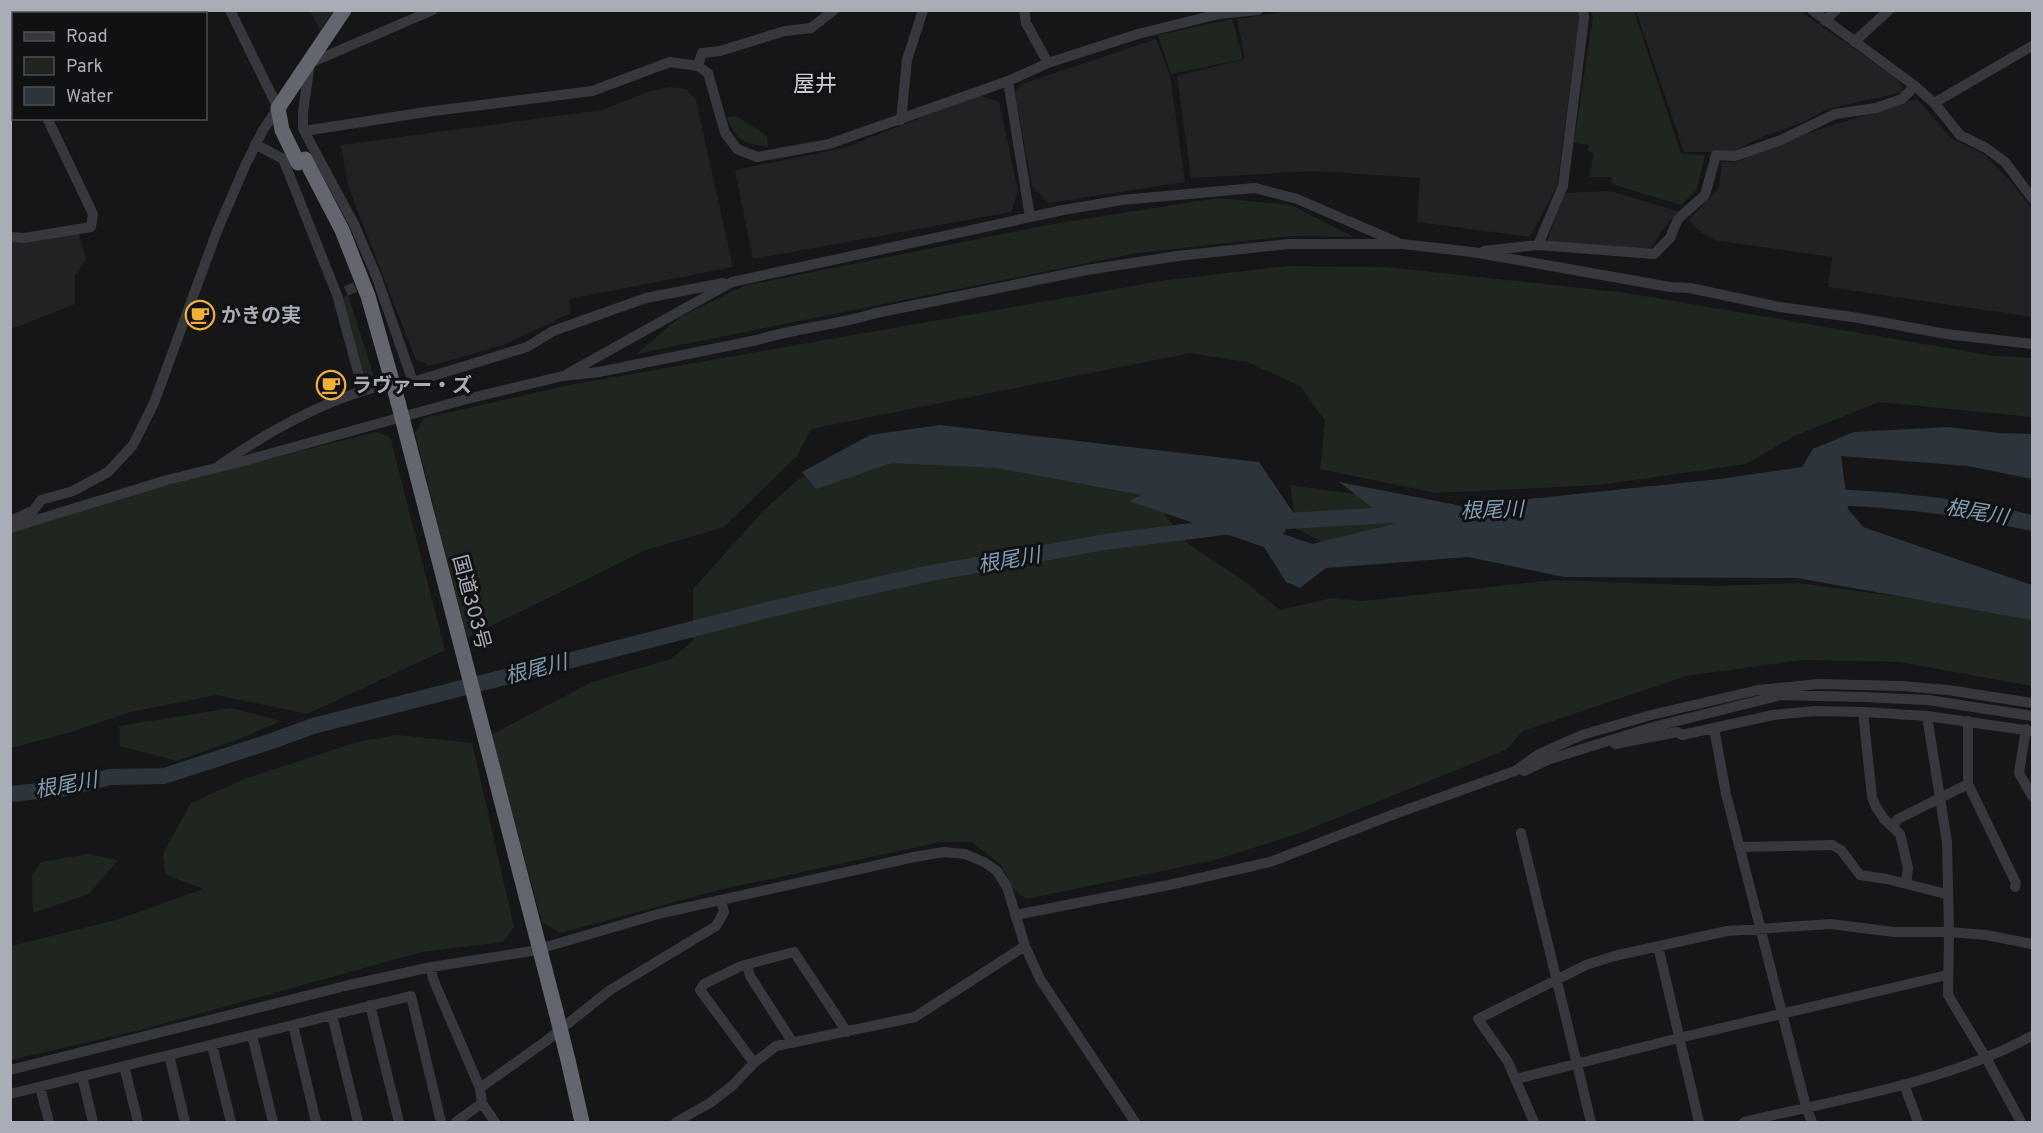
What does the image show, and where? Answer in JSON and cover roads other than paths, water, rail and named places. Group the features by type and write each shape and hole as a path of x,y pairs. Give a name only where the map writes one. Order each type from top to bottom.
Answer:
{"highway":[{"path":"278,108 344,10"},
{"name":"国道303号","path":"278,108 289,125 302,161 342,230 368,296 530,932 582,1122"},
{"name":"国道303号","path":"552,1013 576,1122"}],"street":[{"path":"10,521 34,510 41,500 73,491 108,472 133,445 154,403 217,231 255,144 278,108 230,10"},
{"path":"413,382 354,224 304,131 303,112 310,63 433,10"},
{"path":"698,66 702,53 720,51 785,31 812,28 834,10"},
{"path":"901,120 908,60 923,10"},
{"path":"1024,10 1026,23 1048,63"},
{"path":"304,131 426,112 592,91 670,62 698,66 708,73 724,133 737,149 757,157 829,144 1008,81 1048,63 1138,34 1219,12 1258,10"},
{"path":"1538,244 1563,186 1584,18 1583,10"},
{"path":"1812,10 1915,86 1934,103 1960,135 1986,148 2005,162 2030,191"},
{"path":"1826,21 1836,10"},
{"path":"1854,42 1889,10"},
{"path":"1934,103 2032,46"},
{"path":"1008,81 1030,217"},
{"path":"1472,252 1538,244 1654,254 1670,238 1678,219 1705,195 1716,155 1735,156 1781,140 1835,114 1876,108 1902,99 1915,86"},
{"path":"10,237 24,238 91,227 93,214 48,120"},
{"path":"215,468 247,446 305,414 368,389 342,293 283,159 255,144"},
{"path":"385,386 413,382 527,347 554,331 646,298 732,282 1030,217 1122,200 1255,188 1297,199 1402,244"},
{"path":"10,528 166,480 563,376 599,372 1087,270 1177,255 1289,244 1402,244 1472,252 1670,287 1689,288 1779,307 1859,318 1946,334 2032,344"},
{"path":"563,376 732,282"},
{"path":"1015,915 1204,878 1270,862 1515,771 1539,754 1582,735 1651,715 1758,690 1819,684 1901,686 1948,690 2032,703"},
{"path":"1515,771 1521,772 1550,759 1600,742 1781,695 1928,700 2032,716"},
{"path":"1600,742 1607,746 1677,732 1682,735 1773,715 1815,711 1927,716 1968,721 2029,730 2019,773 2032,796"},
{"path":"1863,712 1872,796 1884,819 1900,834 1908,868 1906,883"},
{"path":"1927,716 1947,842 1948,995 2021,1122"},
{"path":"1968,721 1968,784 2016,883 2015,887"},
{"path":"1714,728 1726,794 1806,1107 1812,1122"},
{"path":"1893,826 1898,819 1968,784"},
{"path":"1521,833 1591,1122"},
{"path":"1740,847 1832,845 1841,849 1860,875 1948,893"},
{"path":"10,1070 431,967 536,949 662,913 944,852 965,854 984,862 997,871 1007,887 1025,946 1040,980 1135,1122"},
{"path":"480,1088 537,1048 610,990 716,926 724,912 721,900"},
{"path":"1534,1122 1508,1062 1478,1019 1586,965 1614,956 1727,931 1831,924 1894,932 1986,935 2032,944"},
{"path":"676,1122 710,1103 776,1046 915,1017 1025,946"},
{"path":"1658,946 1699,1122"},
{"path":"754,1063 700,990 704,984 747,965 794,952 847,1032"},
{"path":"747,965 750,976 793,1042"},
{"path":"431,967 433,979 480,1088 482,1103 495,1122"},
{"path":"1516,1079 1947,975"},
{"path":"10,1094 411,996 441,1122"},
{"path":"370,1005 399,1122"},
{"path":"332,1015 358,1122"},
{"path":"293,1025 316,1122"},
{"path":"252,1035 273,1122"},
{"path":"1744,1122 1904,1084 1986,1058 2032,1036"},
{"path":"212,1045 231,1122"},
{"path":"169,1055 185,1122"},
{"path":"124,1066 138,1122"},
{"path":"82,1076 93,1122"},
{"path":"1904,1084 1918,1122"},
{"path":"40,1087 49,1122"},
{"path":"456,1122 482,1103"}],"water":[{"path":"940,425 1259,462 1295,515 1283,534 1312,544 1394,524 1339,482 1462,506 1720,479 1802,467 1813,449 1854,432 1948,427 2032,434 2032,479 1968,466 1841,456 1848,509 1863,527 2032,585 2032,620 1797,578 1564,577 1468,557 1326,568 1300,588 1286,582 1264,547 1129,501 1142,495 997,468 891,463 816,489 802,472 870,435"}],"waterway":[{"name":"根尾川","path":"1826,497 1930,505 1981,512 2032,523"},
{"name":"根尾川","path":"1272,522 1405,514"},
{"name":"根尾川","path":"10,794 68,788 110,777 164,776 313,726 767,610 921,575 1105,542 1231,526"}],"tunnel":[{"path":"346,291 370,280"}],"place":[{"name":"かきの実","path":"200,315"},
{"name":"ラヴァー・ズ","path":"331,385"}],"district":[{"name":"屋井","path":"815,83"}]}
